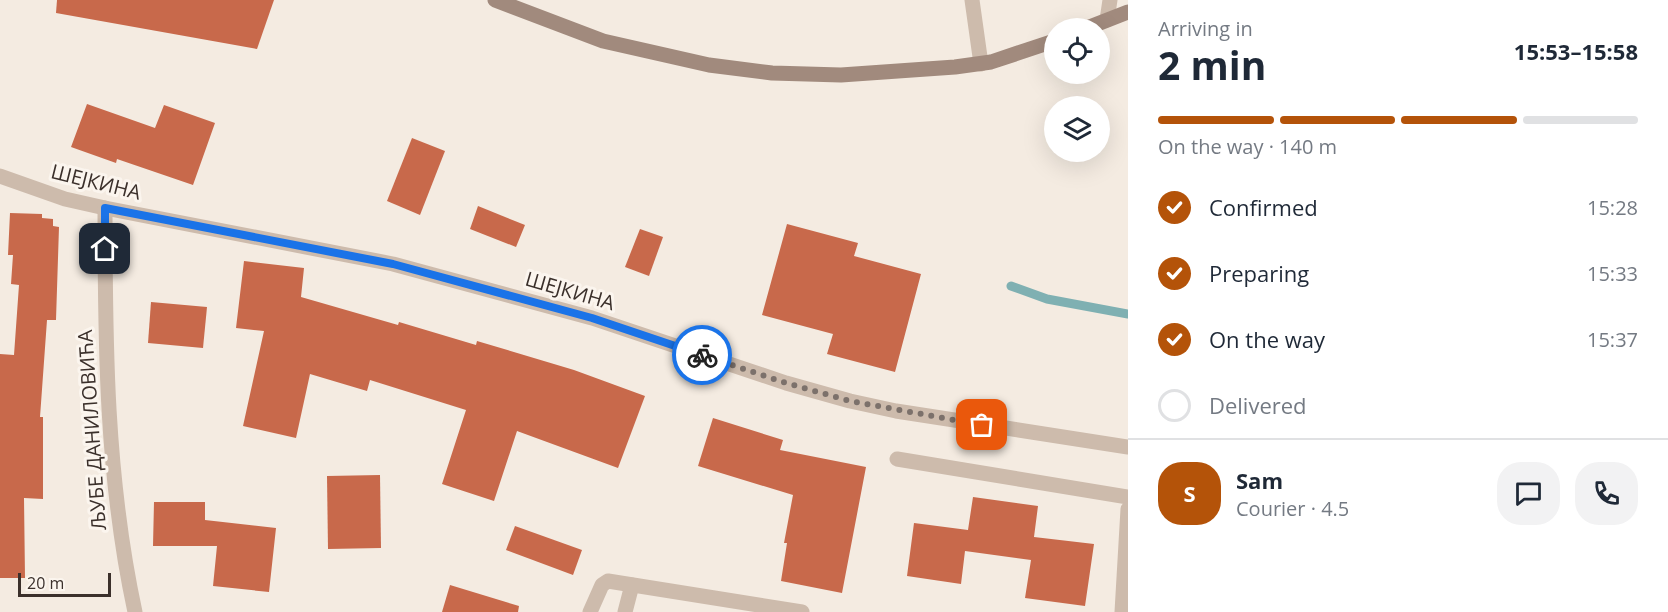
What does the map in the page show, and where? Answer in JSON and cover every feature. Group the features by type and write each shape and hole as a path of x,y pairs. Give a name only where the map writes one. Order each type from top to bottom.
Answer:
{"main road":[{"path":"495,0 603,41 709,65 772,73 869,74 981,64 1044,44"},
{"path":"1110,19 1128,12"}],"street":[{"path":"972,0 981,64"},
{"path":"1107,18 1110,0"},
{"name":"ШЕЈКИНА","path":"0,176 65,199 105,208 393,264 592,318 786,383 850,401 896,411 1128,447"},
{"name":"ЉУБЕ ДАНИЛОВИЋА","path":"105,208 107,400 122,552 135,612"},
{"path":"897,459 1128,497"},
{"path":"1122,612 1128,509"},
{"path":"590,612 602,585 608,581 802,612"},
{"path":"625,612 633,585"}],"building":[{"path":"57,0 274,0 257,49 56,13"},
{"path":"87,104 155,128 164,105 215,123 193,185 117,159 116,163 71,147"},
{"path":"412,138 445,151 420,215 387,201"},
{"path":"478,206 525,225 516,247 470,229"},
{"path":"10,213 42,214 42,218 53,219 53,226 59,227 56,320 47,320 40,417 43,417 43,499 24,498 25,578 0,578 0,354 14,355 19,285 11,284 13,255 8,255"},
{"path":"787,224 858,243 854,256 921,274 895,372 827,354 833,334 762,315"},
{"path":"640,229 663,237 649,276 625,267"},
{"path":"244,261 304,268 301,297 398,325 399,322 476,345 477,341 574,370 645,396 618,468 517,431 494,501 442,484 466,410 370,380 367,391 310,374 296,438 243,426 264,331 236,328"},
{"path":"151,302 207,307 203,348 148,343"},
{"path":"713,418 783,440 780,450 866,467 842,593 781,581 787,543 784,543 793,495 698,466"},
{"path":"380,475 381,548 328,549 327,476"},
{"path":"973,497 1038,506 1034,537 1094,544 1085,606 1025,598 1031,560 965,551 961,584 907,576 914,523 968,530"},
{"path":"154,502 205,502 205,520 276,528 269,592 213,586 217,546 153,546"},
{"path":"515,526 582,550 573,575 506,550"},
{"path":"450,585 519,606 518,612 442,612"}],"waterway":[{"path":"1011,286 1047,299 1128,314"}],"way so far":[{"path":"702,355 786,383 850,401 982,425"}],"route":[{"path":"105,249 105,208 393,264 592,318 702,355"}]}
